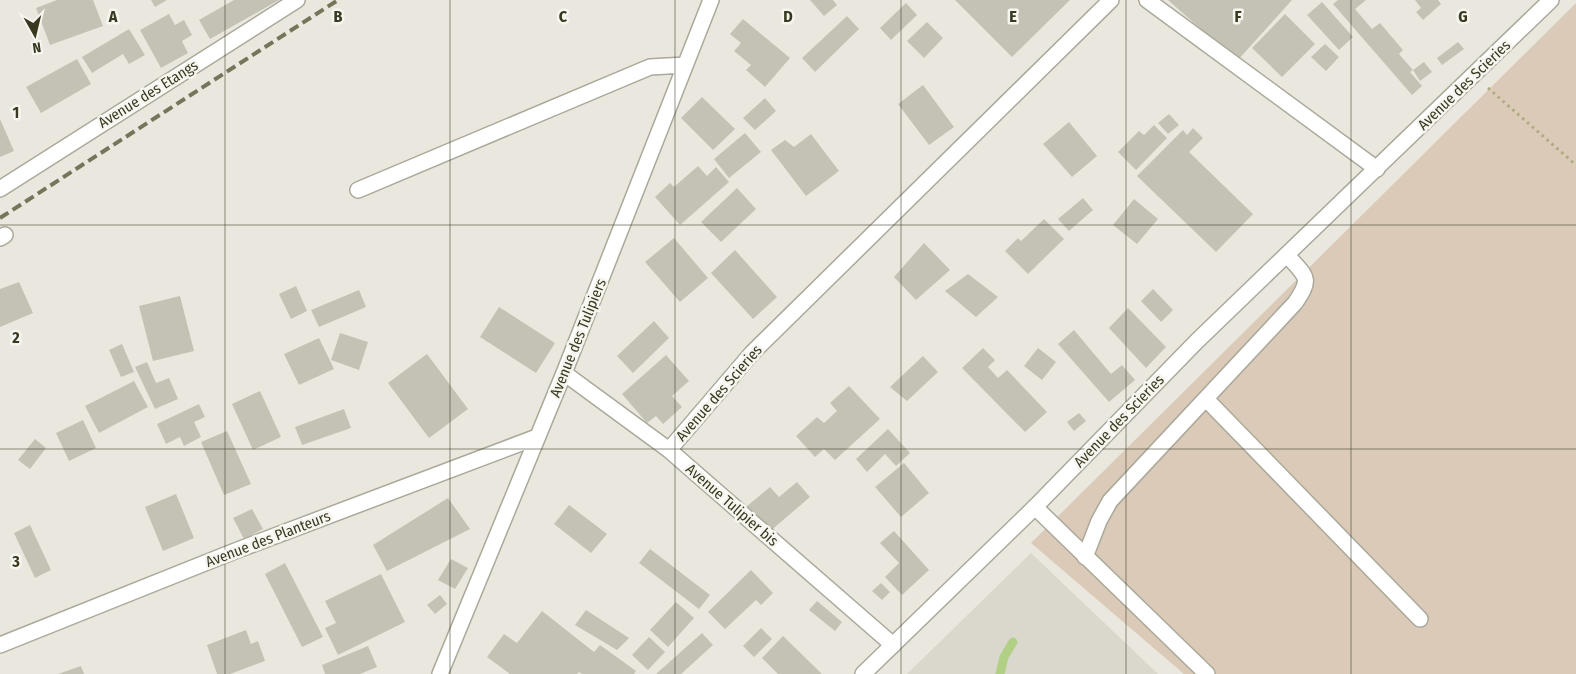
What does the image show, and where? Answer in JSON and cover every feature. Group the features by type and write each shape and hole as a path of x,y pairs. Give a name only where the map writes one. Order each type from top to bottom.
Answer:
{"street":[{"name":"Avenue des Etangs","path":"0,189 297,0"},
{"name":"Avenue des Tulipiers","path":"440,674 564,373 711,0"},
{"name":"Avenue des Scieries","path":"669,450 752,353 1111,0"},
{"path":"1147,0 1377,169"},
{"name":"Avenue des Scieries","path":"863,674 1035,507 1197,341 1551,0"},
{"path":"358,190 650,66 685,65"},
{"path":"1085,557 1099,521 1110,501 1295,303 1304,291 1307,285 1306,278 1287,255"},
{"name":"Avenue Tulipier bis","path":"564,373 669,450 893,645"},
{"path":"1206,399 1420,618"},
{"name":"Avenue des Planteurs","path":"0,645 235,551 537,437"},
{"path":"1035,507 1207,674"}],"path":[{"path":"1473,75 1576,165"}],"shaded area":[{"path":"1576,3 1576,674 1184,674 1031,543"},
{"path":"1031,553 1158,674 907,674"}],"building":[{"path":"57,0 93,0 103,26 50,45 36,8"},
{"path":"151,0 167,0 155,7"},
{"path":"234,0 279,0 210,39 199,20"},
{"path":"810,0 833,0 837,5 824,16"},
{"path":"955,0 1070,0 1012,57"},
{"path":"1168,0 1292,0 1237,61"},
{"path":"1338,0 1366,0 1355,9 1372,29 1380,23 1403,50 1399,54 1413,70 1410,72 1422,86 1412,95 1333,4"},
{"path":"1415,0 1438,0 1441,4 1423,20 1416,12 1421,8"},
{"path":"1322,2 1353,37 1339,50 1307,15"},
{"path":"906,3 917,15 891,40 880,28"},
{"path":"169,14 175,25 184,20 192,35 182,41 188,53 161,68 140,30"},
{"path":"1285,14 1315,44 1282,77 1252,48"},
{"path":"847,16 859,29 815,72 802,58"},
{"path":"743,19 790,58 765,87 746,70 751,65 734,51 741,43 730,34"},
{"path":"927,22 943,38 924,58 907,41"},
{"path":"129,29 145,55 129,64 123,54 92,73 82,57"},
{"path":"1458,42 1464,49 1442,65 1437,58"},
{"path":"1325,44 1339,57 1326,71 1311,57"},
{"path":"77,59 91,84 41,113 26,87"},
{"path":"1424,62 1432,72 1420,81 1413,70"},
{"path":"923,85 954,127 929,145 898,104"},
{"path":"702,97 735,129 713,150 681,118"},
{"path":"765,98 776,111 755,130 743,118"},
{"path":"1169,114 1179,125 1168,134 1158,123"},
{"path":"0,119 14,151 0,157"},
{"path":"1069,122 1097,156 1072,177 1043,144"},
{"path":"1154,125 1167,138 1136,170 1118,152 1139,131 1144,135"},
{"path":"1193,128 1203,138 1189,152 1253,214 1216,252 1137,176 1183,130 1187,135"},
{"path":"745,133 761,152 729,178 714,159"},
{"path":"811,134 839,171 806,196 771,150 785,140 794,147"},
{"path":"698,166 707,176 716,167 729,182 680,225 655,197 670,183 674,187"},
{"path":"737,188 756,209 721,242 701,222"},
{"path":"1083,198 1093,210 1069,231 1058,219"},
{"path":"1134,199 1158,219 1137,244 1113,225"},
{"path":"1044,219 1064,239 1028,274 1005,251 1018,238 1021,241"},
{"path":"674,238 708,278 680,302 645,262"},
{"path":"924,243 950,270 916,300 894,277"},
{"path":"735,250 777,297 753,319 711,273"},
{"path":"968,274 998,297 976,317 945,291"},
{"path":"19,282 33,313 0,327 0,289"},
{"path":"296,286 307,311 291,319 279,294"},
{"path":"1153,289 1173,310 1161,322 1141,301"},
{"path":"359,290 366,307 319,327 311,310"},
{"path":"180,296 194,351 153,361 139,306"},
{"path":"499,307 555,343 536,373 480,337"},
{"path":"1128,308 1166,347 1146,368 1109,328"},
{"path":"654,321 669,338 633,373 617,356"},
{"path":"1074,330 1111,374 1122,365 1135,380 1109,402 1058,344"},
{"path":"340,333 368,342 359,370 331,360"},
{"path":"319,338 334,369 299,385 284,354"},
{"path":"122,344 134,372 121,377 109,350"},
{"path":"983,348 995,360 988,367 998,378 1007,370 1047,412 1025,432 962,368"},
{"path":"1038,348 1056,362 1042,380 1024,366"},
{"path":"427,354 468,409 429,438 388,383"},
{"path":"666,355 689,381 672,396 682,407 663,424 656,416 647,423 622,394"},
{"path":"923,356 938,372 907,401 890,387"},
{"path":"147,362 156,383 169,378 178,399 155,409 135,367"},
{"path":"134,381 148,407 99,433 85,406"},
{"path":"849,386 880,419 835,460 824,449 815,457 796,436 817,417 824,423 837,411 830,403"},
{"path":"260,391 281,437 253,450 232,404"},
{"path":"199,404 205,417 194,422 201,437 184,446 180,437 166,444 157,424"},
{"path":"344,409 351,428 302,445 295,427"},
{"path":"1079,413 1086,421 1074,431 1067,422"},
{"path":"83,420 96,448 69,461 56,433"},
{"path":"888,429 910,453 896,466 885,454 867,472 856,459"},
{"path":"227,431 251,484 224,495 201,442"},
{"path":"35,439 46,448 30,469 18,460"},
{"path":"904,463 929,493 901,517 875,487"},
{"path":"797,482 810,497 768,533 746,507 770,487 779,497"},
{"path":"176,494 194,538 163,551 145,507"},
{"path":"448,498 470,529 387,571 373,545"},
{"path":"569,505 607,534 591,553 554,524"},
{"path":"252,509 263,529 244,539 233,518"},
{"path":"30,525 51,570 35,578 14,533"},
{"path":"894,531 929,570 902,595 885,577 899,563 880,543"},
{"path":"650,549 710,595 699,609 639,563"},
{"path":"451,559 468,568 455,589 438,580"},
{"path":"285,563 323,637 302,647 265,574"},
{"path":"751,570 773,593 761,605 756,600 725,629 708,612"},
{"path":"381,574 405,622 338,655 325,628 336,623 325,601"},
{"path":"881,583 890,592 882,600 872,591"},
{"path":"440,595 447,604 435,614 427,605"},
{"path":"817,601 842,622 835,631 809,610"},
{"path":"676,602 694,618 668,647 650,630"},
{"path":"586,610 629,638 617,650 575,625"},
{"path":"542,611 594,652 600,645 636,671 634,674 582,674 579,672 577,674 510,674 487,657 504,634 517,643"},
{"path":"761,628 772,639 754,657 743,646"},
{"path":"246,630 251,644 258,641 265,661 230,674 217,674 207,645"},
{"path":"702,633 713,645 681,674 656,674"},
{"path":"783,636 822,674 778,674 762,658"},
{"path":"649,637 665,652 648,670 632,655"},
{"path":"368,646 377,667 360,674 325,674 322,665"},
{"path":"81,666 84,674 58,674"}],"waterway":[{"path":"1000,674 1004,657 1013,642"}],"railway":[{"path":"0,218 338,0"}]}
